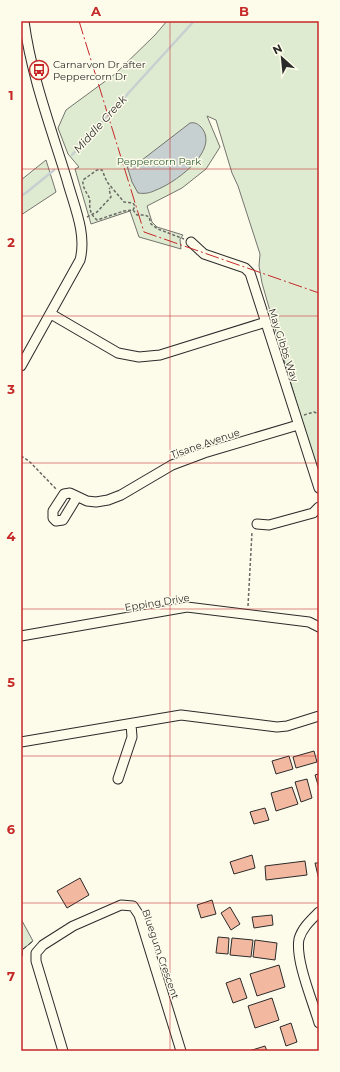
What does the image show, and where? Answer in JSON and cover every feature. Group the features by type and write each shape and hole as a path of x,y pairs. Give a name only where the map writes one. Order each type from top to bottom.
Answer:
{"street":[{"path":"21,366 80,260 82,252 82,240 62,165 44,107 30,54 24,21"},
{"name":"May Gibbs Way","path":"191,242 204,254 245,268 250,273 319,488"},
{"path":"51,314 118,353 139,357 160,355 266,322"},
{"name":"Tisane Avenue","path":"62,496 67,493 87,501 96,502 108,500 121,495 172,465 297,421"},
{"path":"62,496 52,515 56,521 66,518 77,497"},
{"path":"257,524 269,525 313,513 319,507"},
{"name":"Epping Drive","path":"21,636 187,607 309,622 319,628"},
{"path":"21,742 182,715 277,727 287,726 319,716"},
{"path":"118,779 132,737 131,724"},
{"name":"Bluegum Crescent","path":"63,1051 36,961 36,953 43,945 73,926 121,905 133,906 139,915 181,1051"},
{"path":"319,912 307,924 300,938 298,949 300,962 319,1023"}],"path":[{"path":"98,170 102,170 107,182 124,202 133,203 135,206 133,210 124,211 97,220 92,216 89,208 90,199 82,184 83,180 98,170"},
{"path":"87,217 92,216 97,212 111,197 109,189 111,187"},
{"path":"133,210 137,215 145,215 149,217 151,224 158,230 191,242"},
{"path":"297,421 310,412 319,414"},
{"path":"21,456 29,461 62,496"},
{"path":"248,614 251,534 257,524"}],"green space":[{"name":"Peppercorn Park","path":"167,21 319,21 319,476 262,283 259,266 260,254 238,186 232,173 216,120 207,116 220,147 206,169 182,188 147,206 152,222 157,227 183,235 180,239 181,249 139,237 130,211 91,224 75,169 79,167 68,154 58,128 66,110 115,74 155,35"},
{"path":"46,160 56,192 21,215 21,180"},
{"path":"21,919 33,941 22,950 22,956 21,956"}],"shaded area":[{"path":"190,123 198,124 206,136 205,146 201,155 184,173 174,180 152,192 138,193 132,182 127,166 142,160"}],"building":[{"path":"314,751 317,762 296,768 293,757"},
{"path":"289,756 293,769 276,774 272,761"},
{"path":"318,774 319,776 319,788 315,775"},
{"path":"307,779 312,798 301,802 295,782"},
{"path":"292,787 298,804 276,811 271,793"},
{"path":"265,808 269,820 254,824 250,812"},
{"path":"252,855 255,868 234,874 230,862"},
{"path":"305,861 307,875 266,880 265,866"},
{"path":"315,863 319,863 319,880"},
{"path":"80,878 89,895 67,908 57,891"},
{"path":"212,900 216,914 201,918 197,905"},
{"path":"230,907 240,924 231,930 221,913"},
{"path":"272,915 273,925 254,928 252,917"},
{"path":"218,937 229,938 228,954 216,953"},
{"path":"232,938 253,940 251,957 230,955"},
{"path":"255,940 277,943 275,960 253,957"},
{"path":"279,965 285,987 257,996 250,974"},
{"path":"240,978 247,998 233,1003 226,983"},
{"path":"272,998 279,1020 255,1028 248,1006"},
{"path":"291,1023 297,1042 286,1046 280,1027"},
{"path":"265,1046 267,1051 249,1051"}],"waterway":[{"name":"Middle Creek","path":"72,155 194,21"},
{"name":"Middle Creek","path":"21,196 54,170"}],"fence":[{"path":"22,956 22,950 33,941"}],"power":[{"path":"79,21 144,232 319,293"}],"place":[{"name":"Carnarvon Dr after Peppercorn Dr","path":"39,70"}]}
